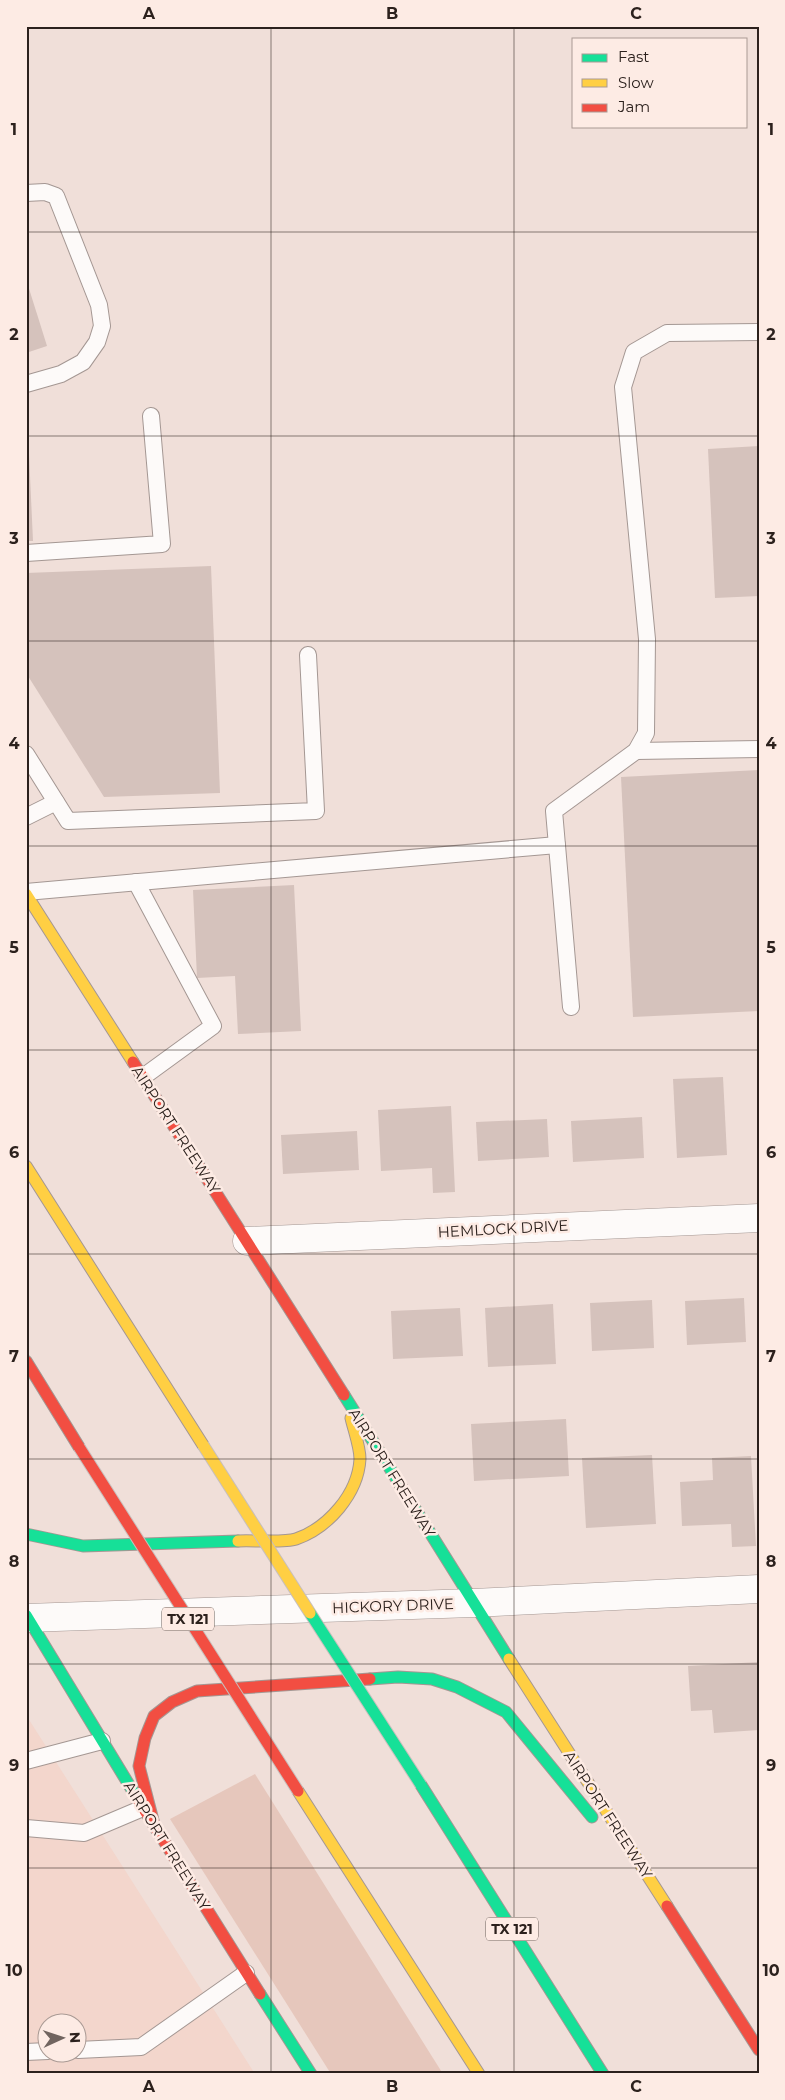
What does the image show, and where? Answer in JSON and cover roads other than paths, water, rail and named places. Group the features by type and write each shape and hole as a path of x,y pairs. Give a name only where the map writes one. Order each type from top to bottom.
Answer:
{"main road":[{"name":"AIRPORT FREEWAY","path":"26,893 347,1399 472,1603 758,2047"},
{"name":"TX 121","path":"26,1166 603,2074"},
{"name":"TX 121","path":"26,1361 479,2074"},
{"path":"26,1534 83,1546 295,1539 331,1519 350,1493 357,1474 360,1458 347,1399"},
{"name":"AIRPORT FREEWAY","path":"27,1617 155,1828 311,2074"},
{"path":"155,1828 140,1766 145,1738 154,1716 172,1702 197,1690 398,1677 432,1679 457,1686 506,1712 599,1826"},
{"path":"617,1849 683,1932"}],"street":[{"name":"HEMLOCK DRIVE","path":"247,1241 759,1218"},
{"name":"HICKORY DRIVE","path":"27,1617 472,1603 759,1589"}],"lane":[{"path":"26,193 45,192 56,196 99,305 102,326 98,342 83,362 61,374 26,384"},
{"path":"571,1007 554,811 636,751 646,733 647,639 623,387 634,352 667,333 759,332"},
{"path":"26,553 162,544 151,416"},
{"path":"26,754 68,822 316,811 308,655"},
{"path":"636,751 759,749"},
{"path":"26,818 56,802"},
{"path":"26,893 557,845"},
{"path":"136,882 213,1026 143,1077"},
{"path":"26,1760 102,1741"},
{"path":"26,1828 84,1833 143,1808"},
{"path":"88,2050 141,2047 246,1973"}]}
